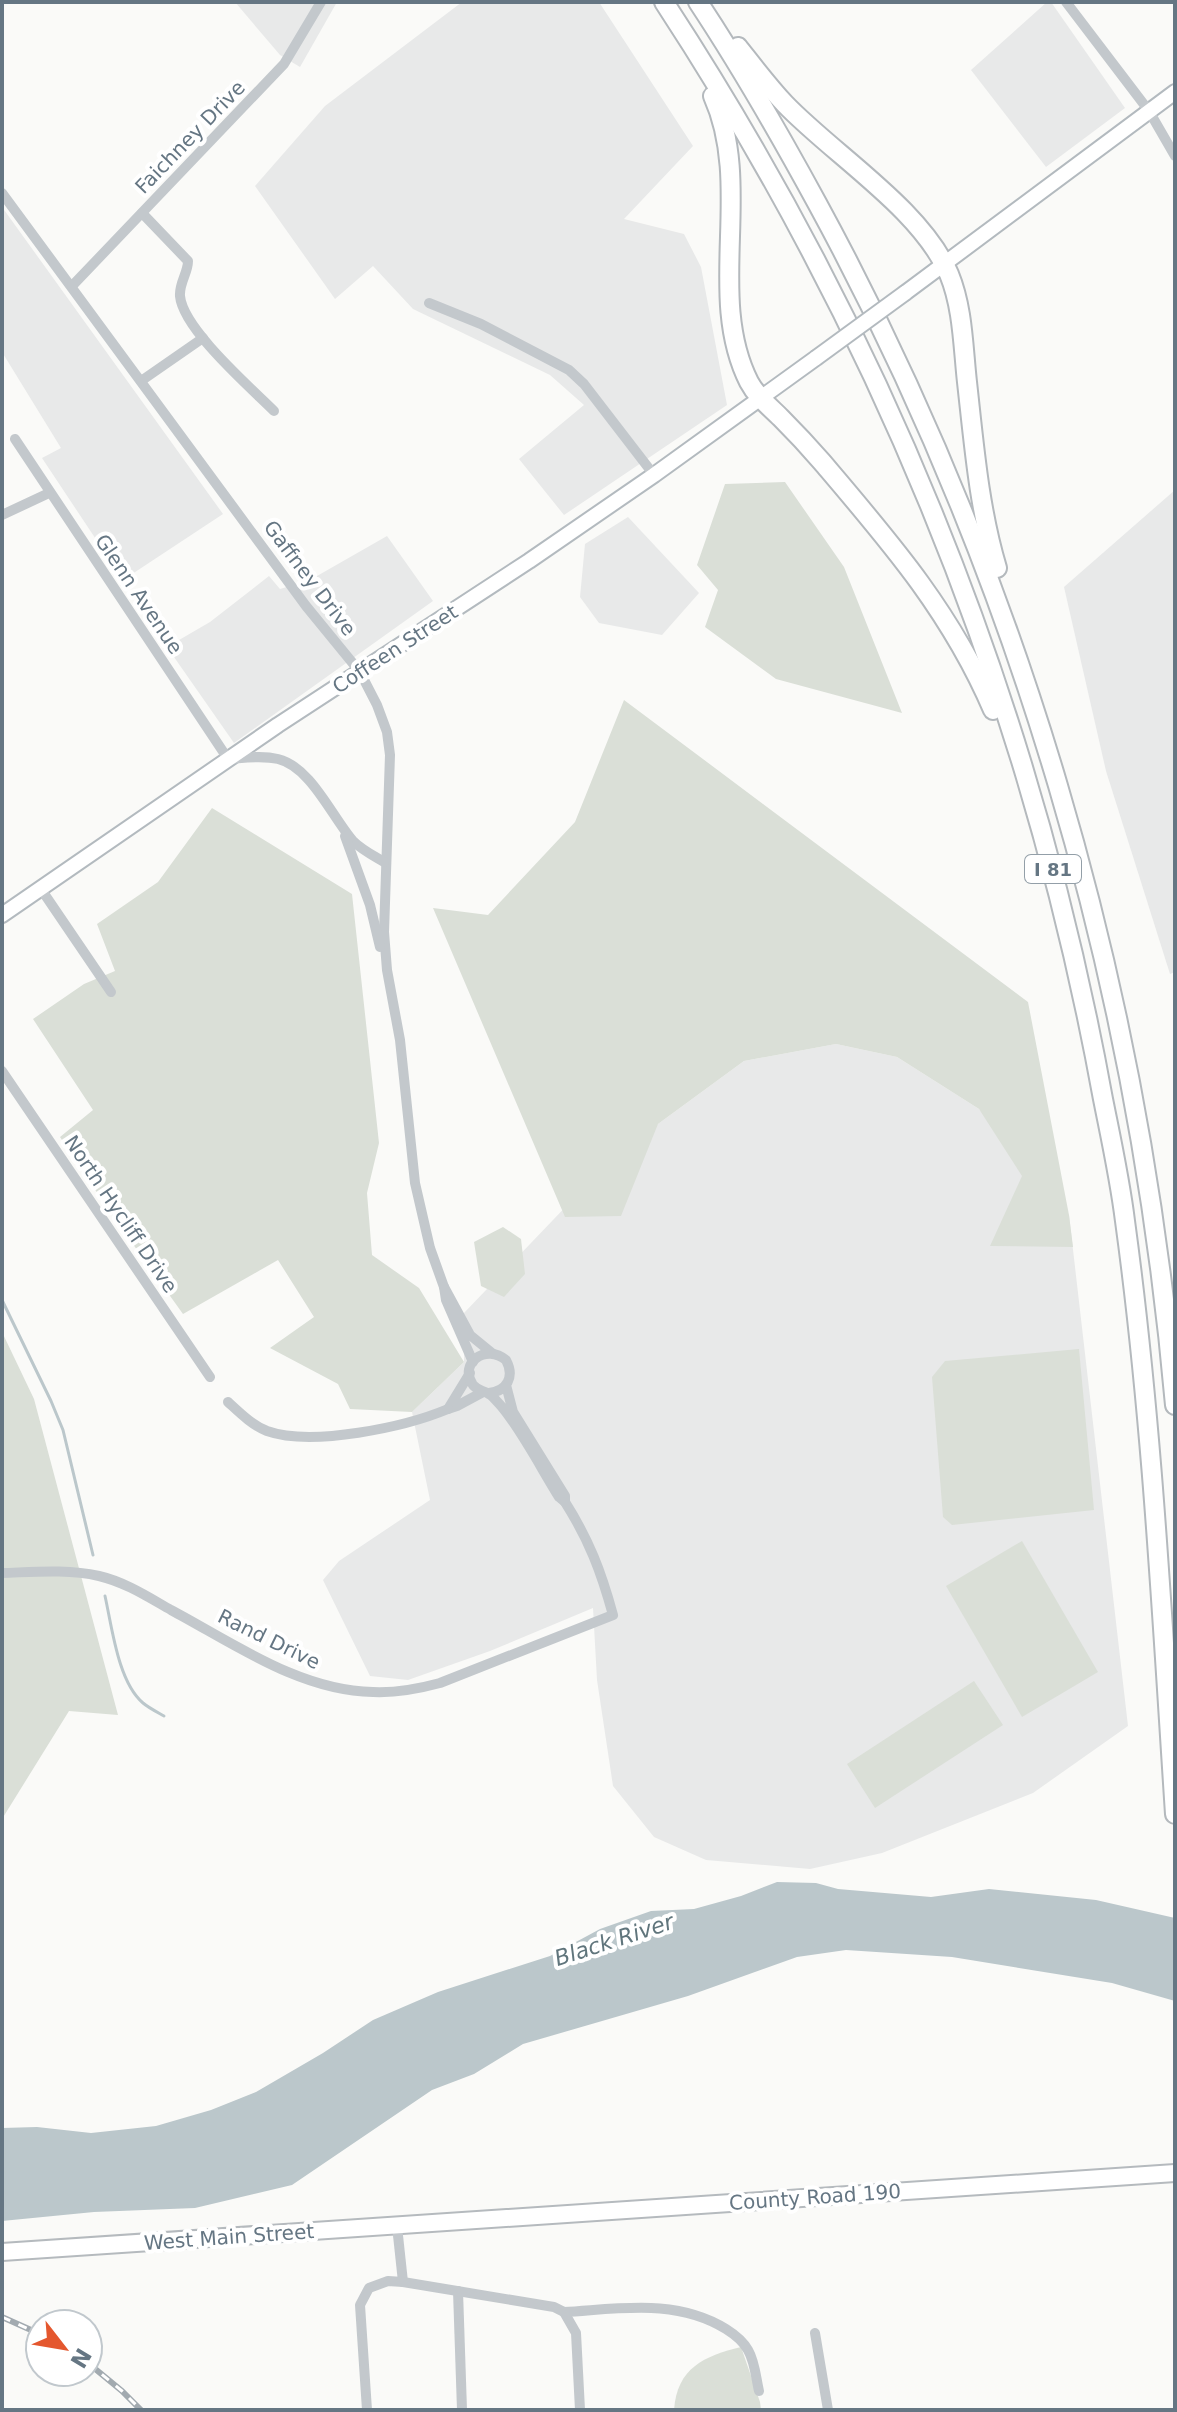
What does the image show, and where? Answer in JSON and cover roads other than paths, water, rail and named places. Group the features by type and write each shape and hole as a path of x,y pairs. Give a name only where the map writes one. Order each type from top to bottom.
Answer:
{"highway":[{"path":"656,2 699,66 720,111 728,148 732,206 731,322 736,348 749,382 760,399 782,419 901,555 940,609 982,683 1030,790"},
{"name":"I 81","path":"664,2 773,180 904,442 970,605 1030,790 1071,941 1125,1217 1145,1385 1175,1814"},
{"name":"I 81","path":"698,2 798,168 879,323 975,540 1037,713 1095,919 1125,1052 1149,1183 1168,1322 1175,1405"},
{"path":"705,2 785,105 888,196 919,228 944,263 958,301 986,531 1029,668 1037,713"}],"main road":[{"name":"Coffeen Street","path":"2,915 228,759 654,475 1175,92"},
{"name":"County Road 190","path":"455,2221 1175,2173"},
{"name":"West Main Street","path":"2,2252 455,2221"}],"street":[{"name":"Faichney Drive","path":"72,286 284,64 321,2"},
{"path":"1066,2 1149,111 1175,156"},
{"name":"Gaffney Drive","path":"2,193 306,606 360,672 377,705 387,732 390,755 384,862 387,970 400,1040 415,1183 430,1248 444,1287 470,1335 492,1353"},
{"path":"142,213 188,261 180,285 185,313 203,338 274,411"},
{"path":"429,303 481,324 569,370 584,384 654,475"},
{"path":"141,381 203,338"},
{"name":"Glenn Avenue","path":"15,439 228,759"},
{"path":"2,515 49,493"},
{"path":"228,759 280,759 295,767 310,782 355,843 384,862"},
{"path":"340,823 370,905 387,970"},
{"path":"41,889 111,992"},
{"name":"North Hycliff Drive","path":"2,1071 210,1377"},
{"name":"Gaffney Drive","path":"444,1287 471,1368"},
{"path":"228,1402 249,1421 266,1430 301,1437 326,1437 419,1421 457,1406 486,1393 500,1391 510,1376 509,1365 502,1357 492,1353 481,1355 448,1409"},
{"path":"471,1368 473,1385 486,1393 508,1416 565,1502"},
{"path":"506,1385 513,1412 565,1496 565,1502"},
{"name":"Rand Drive","path":"2,1573 61,1571 101,1577 130,1588 307,1680 372,1692 412,1690 440,1683 613,1615 594,1553 565,1502"},
{"path":"397,2226 403,2282"},
{"path":"367,2410 361,2300 365,2292 388,2281 554,2307 564,2312 669,2309 693,2313 735,2335 747,2347 759,2391"},
{"path":"458,2291 462,2410"},
{"path":"564,2312 576,2333 580,2410"},
{"path":"815,2333 828,2410"}],"water":[{"name":"Black River","path":"777,1882 816,1883 838,1889 931,1897 989,1889 1096,1900 1175,1918 1175,2001 1112,1983 952,1957 846,1950 797,1957 688,1996 523,2044 474,2074 432,2090 292,2185 195,2208 94,2212 2,2221 2,2128 37,2127 91,2133 156,2126 211,2110 256,2092 373,2020 438,1992 550,1956 600,1929 651,1911 694,1909"}],"waterway":[{"path":"2,1300 63,1430 93,1555"},
{"path":"105,1596 117,1653 128,1682 143,1703 164,1716"}],"railway":[{"path":"2,2317 24,2327"},
{"path":"104,2376 141,2410"}]}
